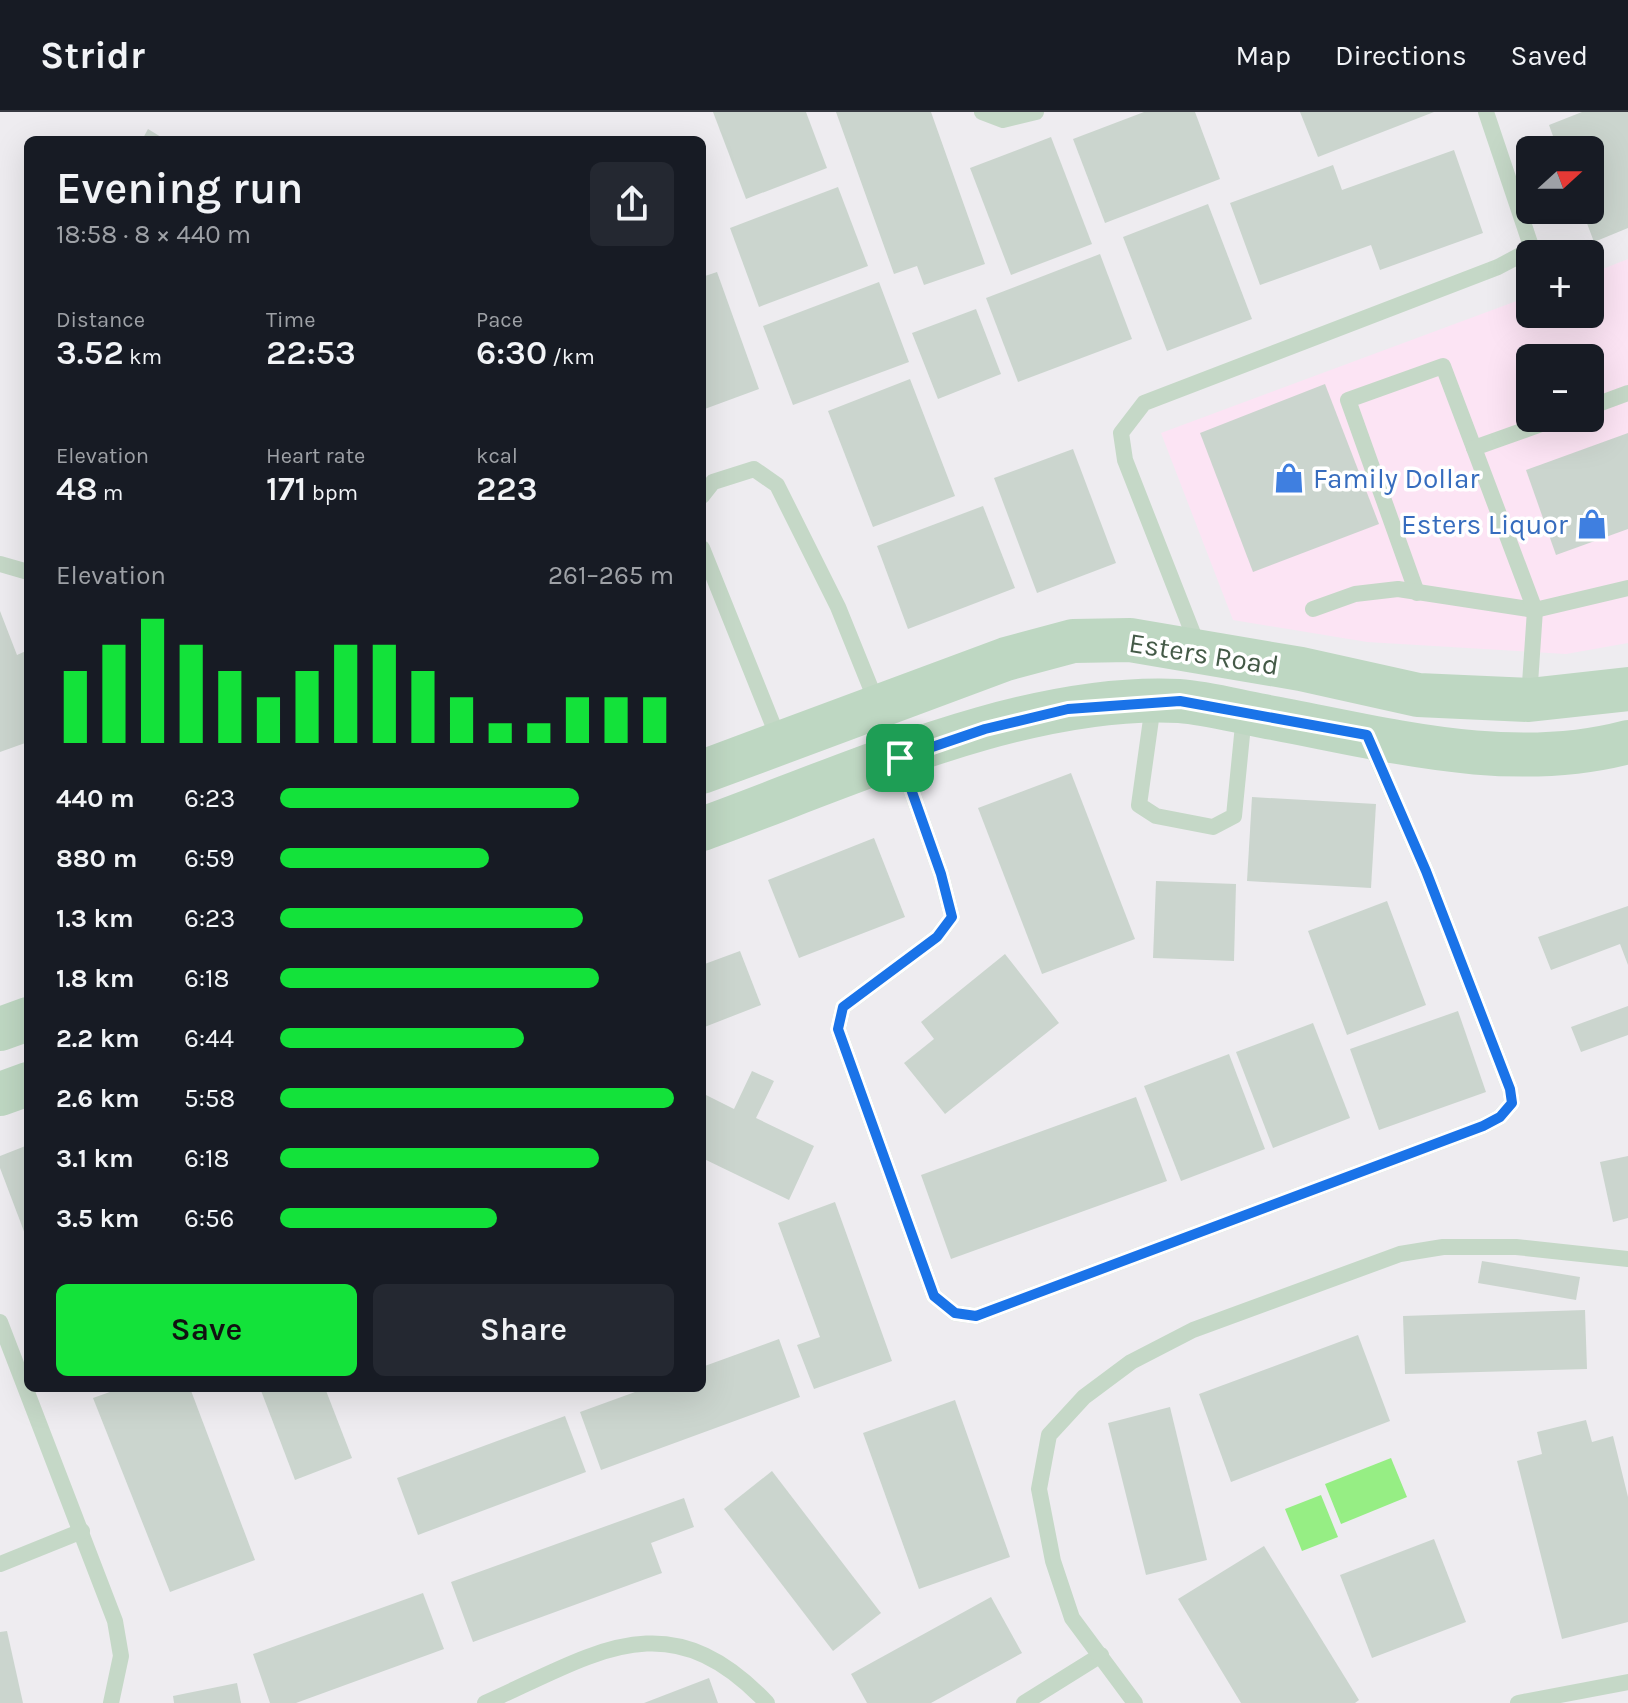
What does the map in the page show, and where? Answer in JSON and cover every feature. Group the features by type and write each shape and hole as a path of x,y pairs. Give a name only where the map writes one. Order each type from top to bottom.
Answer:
{"main road":[{"name":"Esters Road","path":"706,770 1006,659 1073,641 1130,640 1301,669 1418,695 1529,700 1628,689"},
{"name":"Esters Road","path":"706,828 900,758 1029,717 1068,709 1180,701 1472,755 1624,750"},
{"path":"878,707 900,758"},
{"path":"0,1029 24,1020"},
{"path":"0,1094 24,1085"}],"lane":[{"path":"982,112 1003,120 1036,112"},
{"path":"1201,654 1125,460 1121,433 1144,403 1468,279 1532,249 1486,112"},
{"path":"1417,593 1348,400 1443,366 1535,610 1529,700"},
{"path":"1604,402 1628,393"},
{"path":"1474,448 1519,432"},
{"path":"706,491 713,482 754,469 777,485 838,607 878,707"},
{"path":"706,558 779,742"},
{"path":"0,564 24,571"},
{"path":"1313,609 1355,594 1398,589 1535,610 1628,588"},
{"path":"1153,703 1139,805 1156,816 1213,827 1234,816 1245,713"},
{"path":"900,758 941,874 952,917 937,937 843,1007 838,1029 934,1296 955,1313 976,1316 1483,1126 1500,1117 1512,1103 1510,1089 1426,871 1367,735"},
{"path":"1135,1703 1072,1618 1053,1561 1039,1489 1049,1435 1084,1397 1131,1362 1193,1330 1400,1254 1443,1247 1516,1247 1626,1263"},
{"path":"1,1327 24,1385"},
{"path":"27,1392 115,1621 121,1656 111,1703"},
{"path":"0,1564 82,1531"},
{"path":"485,1703 606,1649 656,1641 698,1650 725,1664 767,1703"},
{"path":"1024,1703 1101,1655"},
{"path":"1518,1703 1583,1696 1628,1682"}],"shaded area":[{"path":"1628,259 1628,643 1566,654 1367,642 1233,620 1161,433 1516,301 1516,328 1604,328 1604,268"},
{"path":"1391,1458 1407,1497 1341,1524 1325,1484"},
{"path":"1321,1495 1338,1537 1302,1551 1285,1509"}],"building":[{"path":"713,112 806,112 827,168 746,199"},
{"path":"836,112 931,112 985,264 924,285 917,266 894,274"},
{"path":"1144,112 1195,112 1220,179 1105,223 1073,139"},
{"path":"1300,112 1434,112 1318,157"},
{"path":"1582,112 1628,112 1628,228 1593,240 1587,224 1604,224 1604,136 1553,136 1549,125"},
{"path":"148,129 159,136 144,136"},
{"path":"1051,137 1092,244 1011,275 970,168"},
{"path":"1454,150 1483,233 1380,270 1371,245 1260,285 1230,203 1333,165 1342,190"},
{"path":"838,187 868,266 759,307 730,228"},
{"path":"1208,204 1252,319 1167,351 1123,237"},
{"path":"1100,254 1132,339 1018,382 986,298"},
{"path":"717,272 759,389 706,409 706,276"},
{"path":"879,282 909,362 793,405 763,326"},
{"path":"976,309 1001,374 938,399 912,333"},
{"path":"910,379 955,496 873,527 828,411"},
{"name":"Family Dollar","path":"1325,384 1379,524 1253,572 1200,433"},
{"path":"1628,433 1628,529 1556,555 1526,470"},
{"path":"1073,449 1116,563 1037,593 994,478"},
{"path":"983,506 1015,588 908,629 877,546"},
{"path":"0,611 17,655 24,652 24,743 0,752"},
{"path":"1071,773 1135,939 1042,974 978,808"},
{"path":"1252,797 1376,804 1371,888 1247,881"},
{"path":"874,838 905,917 799,958 768,880"},
{"path":"1156,881 1236,884 1234,961 1153,958"},
{"path":"1387,901 1426,1005 1347,1035 1308,931"},
{"path":"1628,906 1628,965 1620,944 1551,970 1538,937"},
{"path":"740,951 761,1005 706,1026 706,964"},
{"path":"1005,954 1059,1023 945,1114 904,1063 934,1039 921,1022"},
{"path":"1628,1006 1628,1035 1581,1052 1571,1027"},
{"path":"1458,1011 1486,1092 1379,1130 1350,1049"},
{"path":"1313,1023 1350,1118 1273,1148 1236,1052"},
{"path":"1229,1054 1265,1149 1181,1181 1144,1086"},
{"path":"752,1071 774,1081 756,1118 814,1146 789,1200 706,1160 706,1095 734,1109"},
{"path":"1136,1097 1167,1181 951,1259 921,1175"},
{"path":"24,1147 24,1231 0,1168 0,1156"},
{"path":"1628,1156 1628,1218 1613,1222 1600,1162"},
{"path":"835,1202 892,1361 814,1389 797,1345 820,1337 778,1223"},
{"path":"1482,1261 1580,1277 1576,1300 1478,1283"},
{"path":"1585,1310 1587,1369 1405,1374 1403,1316"},
{"path":"1358,1335 1390,1421 1231,1482 1199,1394"},
{"path":"779,1339 800,1397 601,1470 580,1412 635,1392 706,1392 706,1366"},
{"path":"110,1392 192,1392 255,1560 170,1592 93,1398"},
{"path":"262,1392 327,1392 352,1458 295,1480"},
{"path":"955,1400 1010,1557 919,1589 863,1433"},
{"path":"1170,1407 1207,1560 1146,1575 1108,1423"},
{"path":"565,1416 586,1472 418,1535 397,1478"},
{"path":"1586,1420 1592,1442 1613,1436 1628,1497 1628,1622 1562,1639 1517,1461 1542,1454 1537,1432"},
{"path":"772,1471 881,1613 833,1651 724,1509"},
{"path":"684,1498 694,1527 651,1543 662,1573 473,1642 451,1582"},
{"path":"1434,1539 1466,1622 1372,1658 1340,1575"},
{"path":"1264,1546 1359,1700 1355,1703 1241,1703 1178,1599"},
{"path":"423,1593 444,1649 296,1703 270,1703 253,1654"},
{"path":"991,1597 1022,1653 931,1703 867,1703 851,1674"},
{"path":"7,1631 23,1703 0,1703 0,1632"},
{"path":"709,1678 718,1703 644,1703"},
{"path":"237,1683 241,1703 174,1703 173,1696"}],"place":[{"name":"Family Dollar","path":"1289,478"},
{"name":"Esters Liquor","path":"1592,524"}],"route":[{"path":"1180,701 1367,735 1426,871 1510,1089 1512,1103 1500,1117 1483,1126 1237,1219 976,1316 955,1313 934,1296 838,1029 843,1007 937,937 952,917 941,874 900,758 985,729 1068,709 1180,701"}]}
